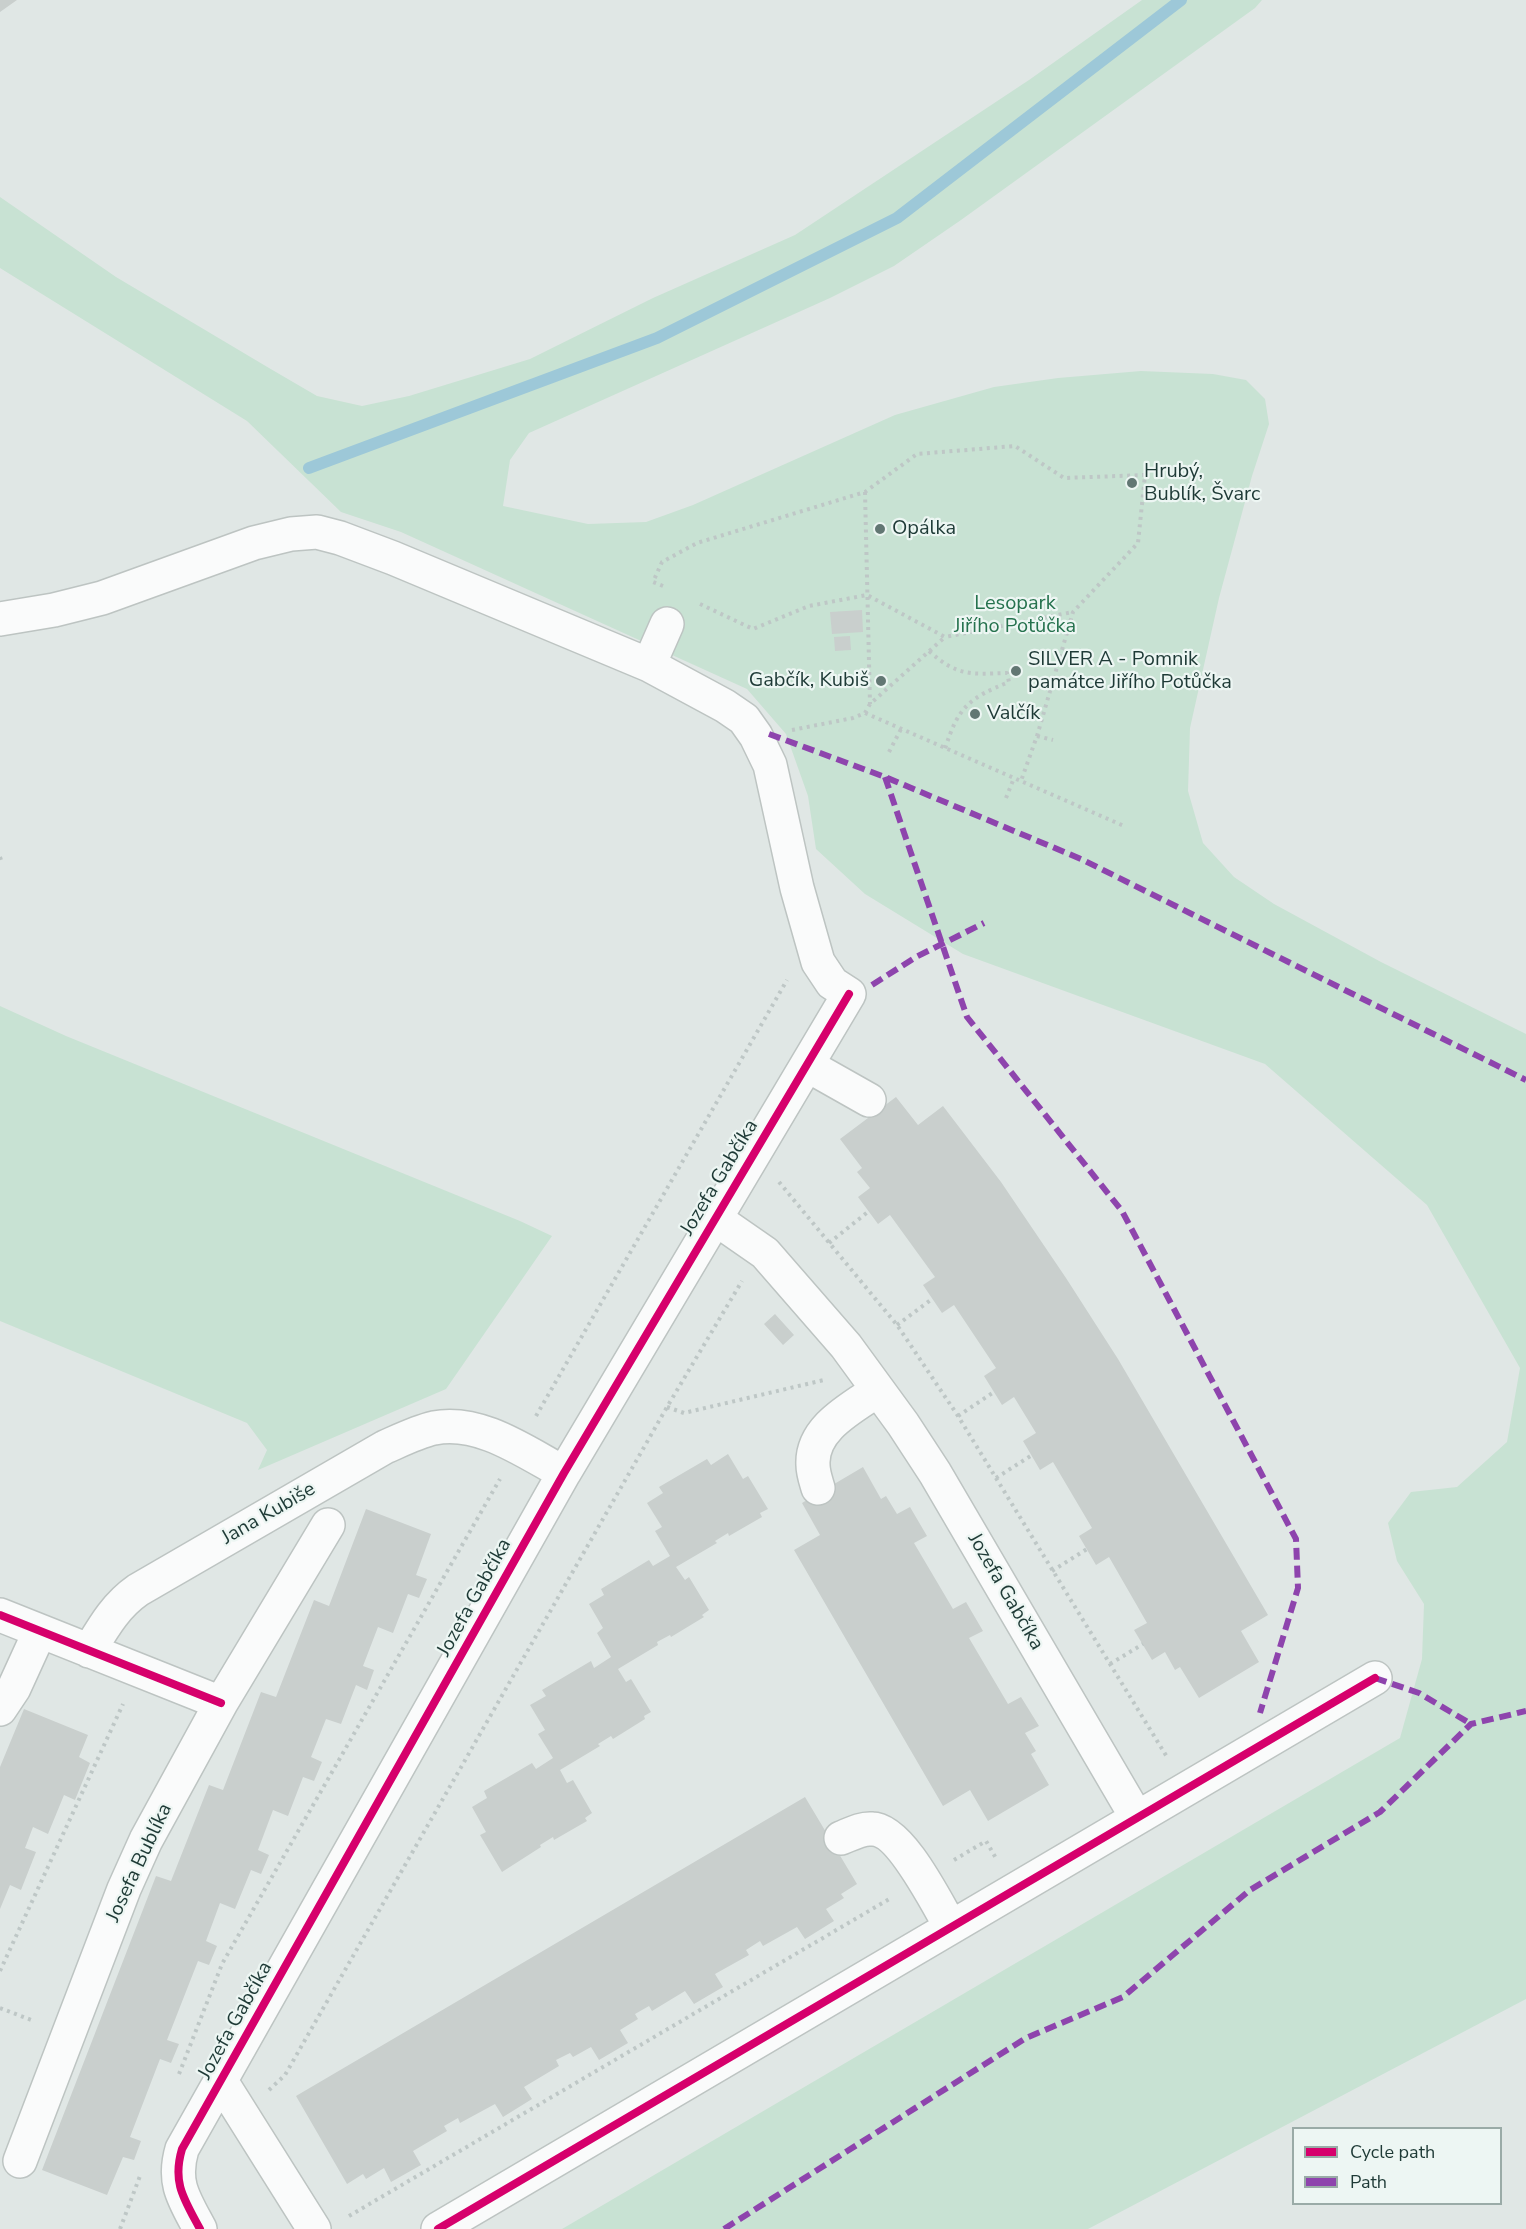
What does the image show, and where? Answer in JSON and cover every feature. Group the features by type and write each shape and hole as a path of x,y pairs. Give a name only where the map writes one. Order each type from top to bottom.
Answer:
{"street":[{"path":"0,619 54,610 102,598 254,543 291,534 317,532 393,558 649,665 725,706 744,719 756,736 770,765 797,888 811,937"},
{"path":"649,665 667,624"},
{"name":"Jozefa Gabčíka","path":"200,2229 181,2194 177,2177 182,2149 564,1473 849,994 832,983 824,973 818,962 811,937"},
{"path":"807,1065 869,1100"},
{"name":"Jozefa Gabčíka","path":"716,1219 761,1250 872,1380 935,1473 1137,1818"},
{"path":"818,1488 813,1467 813,1452 821,1434 872,1380"},
{"name":"Jana Kubiše","path":"89,1651 112,1614 123,1601 138,1590 385,1447 413,1434 435,1428 458,1427 482,1431 564,1473"},
{"name":"Josefa Bublíka","path":"20,2161 124,1889 146,1840 221,1704 328,1525"},
{"path":"0,1615 221,1704"},
{"path":"0,1708 14,1688 40,1631"},
{"path":"438,2229 1375,1678"},
{"path":"842,1838 857,1831 873,1828 886,1833 903,1850 951,1927"},
{"path":"220,2081 314,2229"}],"path":[{"path":"672,591 653,582 662,562 697,543 865,492 917,454 1015,446 1064,478 1144,475 1138,543 1073,612 1037,736 1021,782"},
{"path":"865,492 870,704"},
{"path":"692,600 753,630 809,606 867,595 945,637"},
{"path":"756,736 853,718 865,713 870,704 945,637 1073,612"},
{"path":"929,651 953,670 971,674 1007,673 1009,682 970,701 958,715 945,748"},
{"path":"865,713 1124,826"},
{"path":"889,752 901,729"},
{"path":"1037,736 1053,740"},
{"path":"1006,798 1014,778"},
{"path":"175,2085 222,1964 811,937"},
{"path":"772,1173 897,1325 958,1416 1171,1764"},
{"path":"829,1243 869,1211"},
{"path":"242,2115 285,2075 667,1407 761,1250"},
{"path":"897,1325 932,1299"},
{"path":"667,1407 684,1413 872,1380"},
{"path":"958,1416 994,1392"},
{"path":"996,1478 1032,1455"},
{"path":"1052,1570 1087,1550"},
{"path":"1110,1664 1143,1644"},
{"path":"0,1971 138,1670"},
{"path":"348,2217 986,1841 1003,1869"},
{"path":"120,2229 141,2174"}],"green space":[{"name":"Lesopark Jiřího Potůčka","path":"1142,0 1262,0 1255,8 894,266 830,298 529,433 510,460 503,506 588,524 646,522 693,505 895,415 994,387 1058,378 1141,371 1213,374 1246,380 1265,399 1269,424 1252,476 1219,598 1190,728 1188,791 1203,843 1234,877 1274,904 1381,962 1526,1034 1526,1999 1088,2229 562,2229 1400,1738 1422,1659 1424,1604 1397,1561 1388,1523 1411,1492 1457,1487 1507,1442 1520,1368 1427,1205 1265,1064 963,954 865,894 816,849 808,796 786,734 747,689 401,532 341,512 247,421 0,268 0,197 116,277 317,396 362,406 409,396 530,359 653,298 795,235 1029,80"},
{"path":"0,1006 66,1036 552,1236 446,1389 258,1470 267,1450 247,1423 0,1321"}],"building":[{"path":"0,0 17,0 0,12"},
{"path":"862,610 863,632 832,634 830,612"},
{"path":"850,636 851,650 835,651 834,637"},
{"path":"896,1097 918,1125 943,1106 1001,1182 1118,1359 1268,1615 1241,1631 1259,1662 1199,1698 1180,1667 1175,1670 1165,1652 1152,1660 1134,1630 1147,1623 1109,1557 1096,1565 1079,1536 1092,1528 1053,1462 1040,1470 1023,1441 1036,1433 1014,1397 1002,1405 984,1376 996,1368 954,1305 942,1313 923,1285 935,1277 890,1215 878,1224 858,1197 870,1188 857,1172 862,1168 840,1139"},
{"path":"775,1314 794,1335 783,1345 764,1324"},
{"path":"728,1454 743,1479 748,1476 768,1509 760,1513 762,1517 729,1536 728,1533 715,1541 717,1543 676,1567 685,1580 689,1577 709,1610 702,1615 704,1617 671,1637 670,1635 657,1642 658,1645 618,1669 626,1682 631,1679 651,1712 644,1716 645,1719 613,1739 611,1736 598,1744 600,1746 560,1770 567,1783 573,1780 592,1813 585,1818 587,1821 554,1840 553,1837 502,1872 480,1835 486,1832 472,1807 487,1798 484,1791 532,1763 536,1769 553,1758 538,1734 545,1730 530,1705 546,1696 542,1690 591,1661 594,1668 611,1657 597,1633 603,1628 589,1604 604,1595 601,1589 649,1560 653,1566 670,1556 655,1531 662,1527 647,1503 663,1493 659,1487 707,1459 711,1465"},
{"path":"863,1467 881,1499 886,1496 897,1514 910,1507 927,1536 914,1543 953,1609 966,1602 983,1631 969,1638 1008,1704 1021,1697 1039,1726 1025,1733 1036,1751 1031,1754 1049,1785 988,1821 970,1790 943,1806 794,1550 820,1535 802,1503"},
{"path":"366,1509 431,1534 416,1575 427,1579 419,1598 408,1594 393,1633 378,1627 363,1666 374,1670 367,1690 356,1685 341,1724 326,1719 311,1757 322,1762 314,1781 303,1777 288,1816 273,1810 258,1850 269,1855 261,1874 251,1870 235,1909 220,1903 206,1941 217,1946 209,1965 198,1961 167,2040 179,2044 171,2063 160,2059 130,2137 141,2141 134,2160 123,2157 107,2195 42,2170 156,1876 171,1881 209,1785 223,1790 261,1692 276,1697 314,1600 329,1606"},
{"path":"24,1709 88,1735 79,1757 90,1763 75,1800 64,1795 48,1834 33,1827 25,1848 36,1852 21,1890 10,1885 0,1909 0,1767"},
{"path":"805,1797 857,1884 841,1894 844,1898 826,1909 834,1921 805,1939 797,1927 763,1946 760,1941 746,1950 749,1955 715,1974 723,1987 694,2004 685,1991 652,2011 649,2006 635,2014 638,2019 620,2030 628,2043 599,2060 591,2047 573,2057 570,2053 556,2060 559,2066 524,2087 532,2099 503,2117 495,2104 460,2123 458,2118 444,2126 447,2131 413,2151 421,2165 391,2182 384,2168 366,2179 363,2174 347,2184 296,2096"}],"waterway":[{"path":"309,468 657,338 897,218 1181,0"}],"marked path":[{"path":"769,734 885,777 1081,859 1526,1080"},
{"path":"885,777 967,1017 1122,1211 1296,1539 1298,1588 1260,1713"},
{"path":"872,985 916,957 984,923"},
{"path":"1375,1678 1419,1693 1471,1724"},
{"path":"724,2229 1026,2038 1123,1997 1250,1890 1380,1812 1471,1724 1526,1711"}],"cycle path":[{"path":"200,2229 181,2190 178,2172 182,2149 564,1473 849,994"},
{"path":"0,1615 221,1703"},
{"path":"438,2229 1375,1678"}],"place":[{"name":"Hrubý, Bublík, Švarc","path":"1132,483"},
{"name":"Opálka","path":"880,529"},
{"name":"SILVER A - Pomnik památce Jiřího Potůčka","path":"1016,671"},
{"name":"Gabčík, Kubiš","path":"881,681"},
{"name":"Valčík","path":"975,714"}]}
